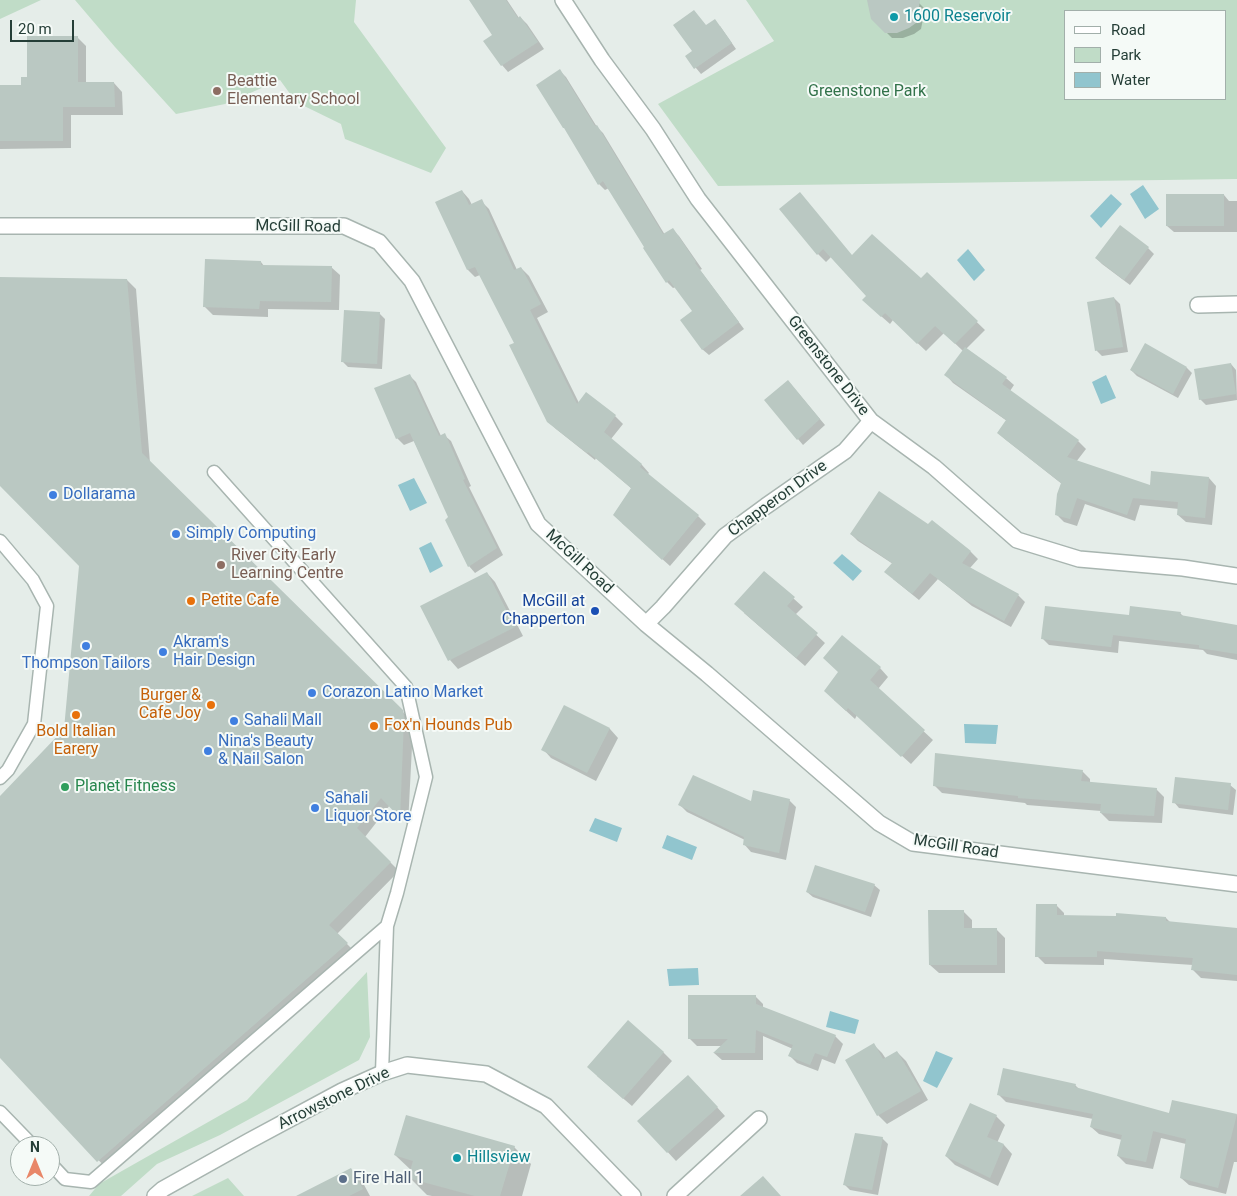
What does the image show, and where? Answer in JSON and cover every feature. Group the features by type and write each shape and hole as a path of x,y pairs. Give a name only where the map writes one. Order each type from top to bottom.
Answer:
{"street":[{"name":"Greenstone Drive","path":"563,0 602,60 653,129 698,199 871,421 934,467 1017,540 1079,559 1183,568 1237,576"},
{"name":"McGill Road","path":"0,226 344,226 379,242 412,281 538,524 646,624 707,674 879,823 914,843 1237,884"},
{"path":"1198,305 1237,304"},
{"name":"Chapperon Drive","path":"646,624 725,536 845,451 871,421"},
{"name":"Arrowstone Drive","path":"155,1196 163,1189 342,1091 382,1073 407,1065 486,1074 546,1106 633,1196"},
{"path":"675,1196 759,1119"}],"lane":[{"path":"214,472 406,687 426,777 398,894 387,926 382,1073"},
{"path":"0,541 33,580 47,606 34,724 8,770 0,778"},
{"path":"60,1174 65,1179 91,1182 387,926"},
{"path":"0,1112 23,1136"}],"green space":[{"path":"0,0 41,0 0,19"},
{"path":"75,0 356,0 354,22 446,148 431,173 345,139 341,124 296,102 280,80 225,104 176,114"},
{"name":"Greenstone Park","path":"746,0 1237,0 1237,179 718,186 658,104 774,41"},
{"path":"367,972 370,1037 359,1060 220,1135 157,1164 121,1196 89,1196 99,1184 247,1100"},
{"path":"228,1178 244,1196 192,1196"}],"water":[{"path":"1143,185 1159,209 1145,219 1130,194"},
{"path":"1111,194 1122,204 1101,228 1090,216"},
{"path":"968,249 985,270 974,281 957,260"},
{"path":"1106,375 1116,398 1101,404 1092,382"},
{"path":"414,478 427,503 410,511 398,485"},
{"path":"431,542 443,566 430,573 419,548"},
{"path":"842,554 862,571 853,581 833,563"},
{"path":"964,724 998,725 996,744 965,743"},
{"path":"595,818 622,828 617,842 589,831"},
{"path":"667,835 697,847 692,860 662,848"},
{"path":"698,968 699,985 669,986 667,969"},
{"path":"830,1011 859,1020 855,1034 826,1027"},
{"path":"936,1051 953,1058 937,1088 923,1081"}],"building":[{"path":"469,0 506,0 538,42 501,66 483,41 492,35"},
{"name":"1600 Reservoir","path":"867,0 920,0 916,23 897,33 885,33 871,19"},
{"path":"694,10 706,25 715,19 732,43 694,69 685,56 692,51 673,25"},
{"path":"27,36 78,36 78,82 114,82 115,107 63,107 63,141 0,141 0,85 21,85 21,77 27,77"},
{"path":"560,69 595,126 597,125 663,234 673,228 695,263 739,322 702,350 680,320 692,311 669,280 666,283 603,181 598,185 536,85"},
{"path":"462,190 469,205 482,199 514,270 521,267 541,304 530,310 577,404 586,392 616,415 604,432 642,464 640,467 699,515 662,560 613,515 631,488 588,452 547,422 509,345 514,343 475,267 467,270 435,202"},
{"path":"800,192 852,255 872,234 921,278 927,272 978,321 955,344 935,326 917,344 885,313 881,317 862,300 866,296 823,249 817,255 779,209"},
{"path":"1166,194 1224,194 1224,226 1166,226"},
{"path":"1120,225 1149,247 1124,280 1095,258"},
{"path":"205,259 261,261 261,265 332,266 331,302 260,301 259,309 203,307"},
{"name":"Sahali Mall","path":"0,277 127,279 142,453 403,710 404,717 400,818 381,798 357,828 391,862 329,925 348,943 97,1162 0,1058 0,796 64,729 79,566 0,486"},
{"path":"1114,297 1123,347 1095,351 1087,302"},
{"path":"344,310 380,312 377,364 341,362"},
{"path":"1145,343 1187,367 1173,394 1130,370"},
{"path":"965,347 1007,377 1002,384 1079,440 1067,457 1150,485 1151,471 1209,477 1205,518 1177,515 1178,502 1133,498 1127,515 1077,498 1070,519 1055,515 1057,494 1061,483 997,433 1006,420 944,375"},
{"path":"1231,363 1236,394 1199,400 1194,369"},
{"path":"410,374 439,436 445,433 465,479 463,480 497,548 468,567 445,520 448,517 410,433 396,439 374,388"},
{"path":"788,380 820,419 797,440 764,400"},
{"path":"879,491 928,524 932,520 971,551 962,563 1019,594 1004,621 964,599 930,573 912,594 884,572 892,563 850,534"},
{"path":"764,571 795,597 787,606 818,633 796,658 734,604"},
{"path":"487,572 515,627 448,661 420,606"},
{"path":"1045,606 1129,615 1130,606 1181,612 1180,615 1237,625 1237,654 1199,648 1199,645 1113,635 1111,647 1041,639"},
{"path":"842,635 881,667 870,680 925,730 901,757 848,708 846,711 824,691 838,672 823,658"},
{"path":"564,705 610,728 587,773 541,750"},
{"path":"935,753 1083,770 1081,781 1157,788 1154,816 1100,813 1101,804 1018,798 1018,796 933,786"},
{"path":"693,775 751,801 753,790 790,799 779,853 743,845 744,837 678,805"},
{"path":"1175,777 1231,783 1228,810 1172,803"},
{"path":"815,865 875,884 865,912 806,892"},
{"path":"1036,904 1057,904 1057,915 1116,916 1116,913 1166,917 1166,921 1237,928 1237,975 1191,970 1193,958 1097,951 1097,957 1035,957"},
{"path":"928,910 964,910 964,928 997,928 997,965 929,965"},
{"path":"688,995 756,995 756,1004 836,1035 827,1057 815,1053 810,1065 788,1056 793,1045 756,1030 755,1053 713,1053 728,1039 688,1039"},
{"path":"628,1020 664,1052 623,1099 587,1067"},
{"path":"874,1043 883,1059 897,1051 921,1091 877,1116 845,1060"},
{"path":"1003,1068 1076,1084 1075,1087 1169,1113 1172,1100 1237,1114 1218,1188 1180,1178 1186,1139 1153,1131 1146,1162 1117,1156 1122,1135 1090,1127 1093,1114 997,1095"},
{"path":"688,1075 718,1107 667,1153 637,1121"},
{"path":"970,1103 997,1115 987,1137 1004,1144 990,1178 945,1156"},
{"name":"Hillsview","path":"406,1115 515,1146 500,1196 475,1196 408,1178 413,1161 394,1155"},
{"path":"855,1133 883,1137 872,1190 843,1185"},
{"name":"Fire Hall 1","path":"351,1168 363,1189 349,1196 296,1196"},
{"path":"763,1176 781,1196 740,1196"}],"place":[{"name":"1600 Reservoir","path":"894,17"},
{"name":"Beattie Elementary School","path":"217,91"},
{"name":"Dollarama","path":"53,495"},
{"name":"Simply Computing","path":"176,534"},
{"name":"River City Early Learning Centre","path":"221,565"},
{"name":"Petite Cafe","path":"191,601"},
{"name":"McGill at Chapperton","path":"595,611"},
{"name":"Thompson Tailors","path":"86,646"},
{"name":"Akram's Hair Design","path":"163,652"},
{"name":"Corazon Latino Market","path":"312,693"},
{"name":"Burger & Cafe Joy","path":"211,705"},
{"name":"Bold Italian Earery","path":"76,715"},
{"name":"Sahali Mall","path":"234,721"},
{"name":"Fox'n Hounds Pub","path":"374,726"},
{"name":"Nina's Beauty & Nail Salon","path":"208,751"},
{"name":"Planet Fitness","path":"65,787"},
{"name":"Sahali Liquor Store","path":"315,808"},
{"name":"Hillsview","path":"457,1158"},
{"name":"Fire Hall 1","path":"343,1179"}]}
